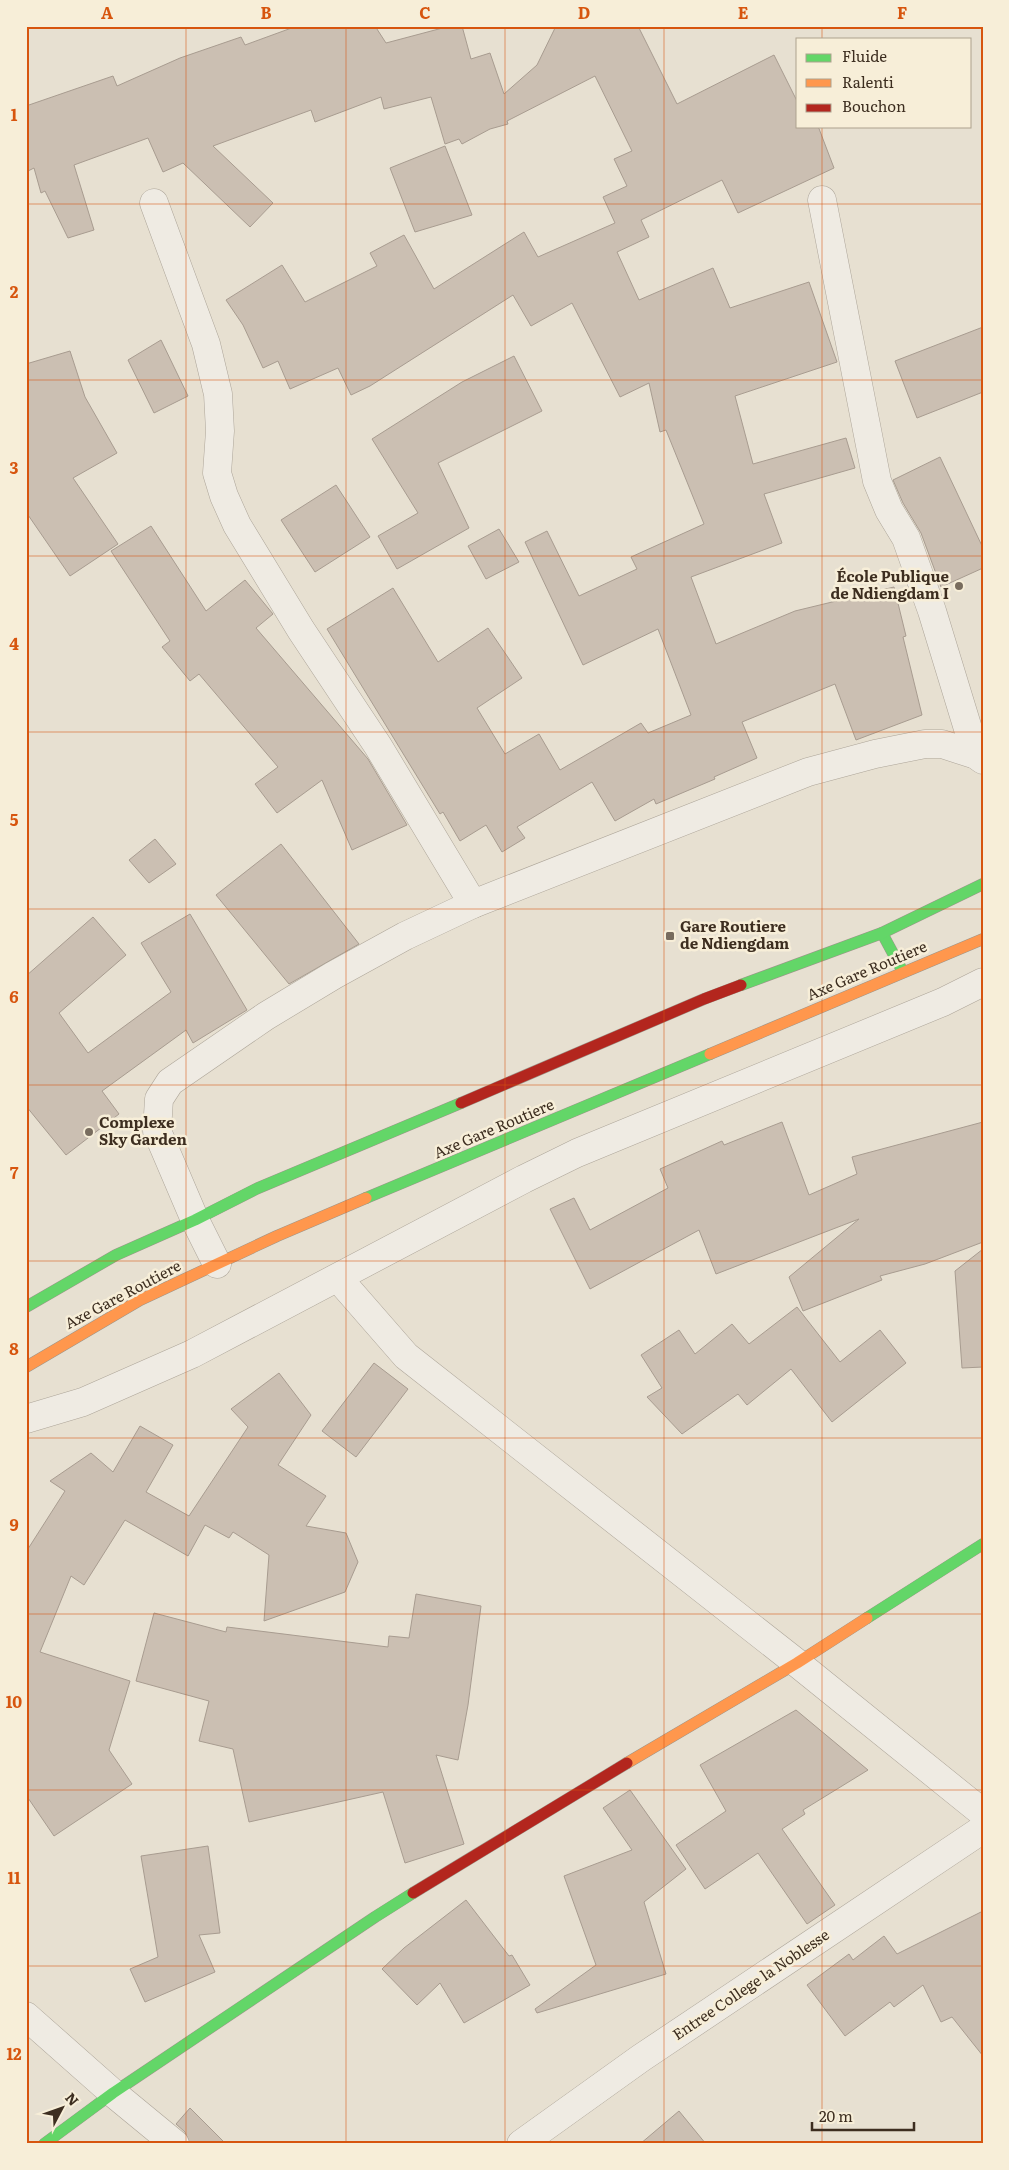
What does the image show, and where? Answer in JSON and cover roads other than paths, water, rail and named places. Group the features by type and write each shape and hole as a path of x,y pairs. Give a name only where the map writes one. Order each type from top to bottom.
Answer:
{"main road":[{"name":"Axe Gare Routiere","path":"26,1307 116,1255 195,1220 256,1189 565,1060 704,999 882,932 983,884"},
{"path":"882,932 903,972"},
{"name":"Axe Gare Routiere","path":"26,1367 140,1300 277,1236 983,939"},
{"path":"44,2144 113,2093 375,1917 586,1787 797,1663 983,1544"}],"street":[{"path":"822,200 877,481 889,510 906,538 932,611 979,758"},
{"path":"154,202 206,344 218,394 220,431 217,474 224,496 237,525 300,630 378,746 473,904"},
{"path":"217,1264 195,1220 157,1132 159,1099 170,1082 266,1016 334,975 405,936 473,904 808,772 875,754 925,744 942,744 979,758"},
{"path":"26,1420 83,1402 183,1358 577,1153 944,1002 983,982"},
{"path":"338,1278 406,1356 797,1663 983,1813"},
{"name":"Entree College la Noblesse","path":"521,2144 641,2058 983,1829"},
{"path":"26,2016 113,2093 175,2144"}],"place":[{"name":"École Publique de Ndiengdam I","path":"959,586"},
{"name":"Gare Routiere de Ndiengdam","path":"670,936"},
{"name":"Complexe Sky Garden","path":"89,1132"}]}
